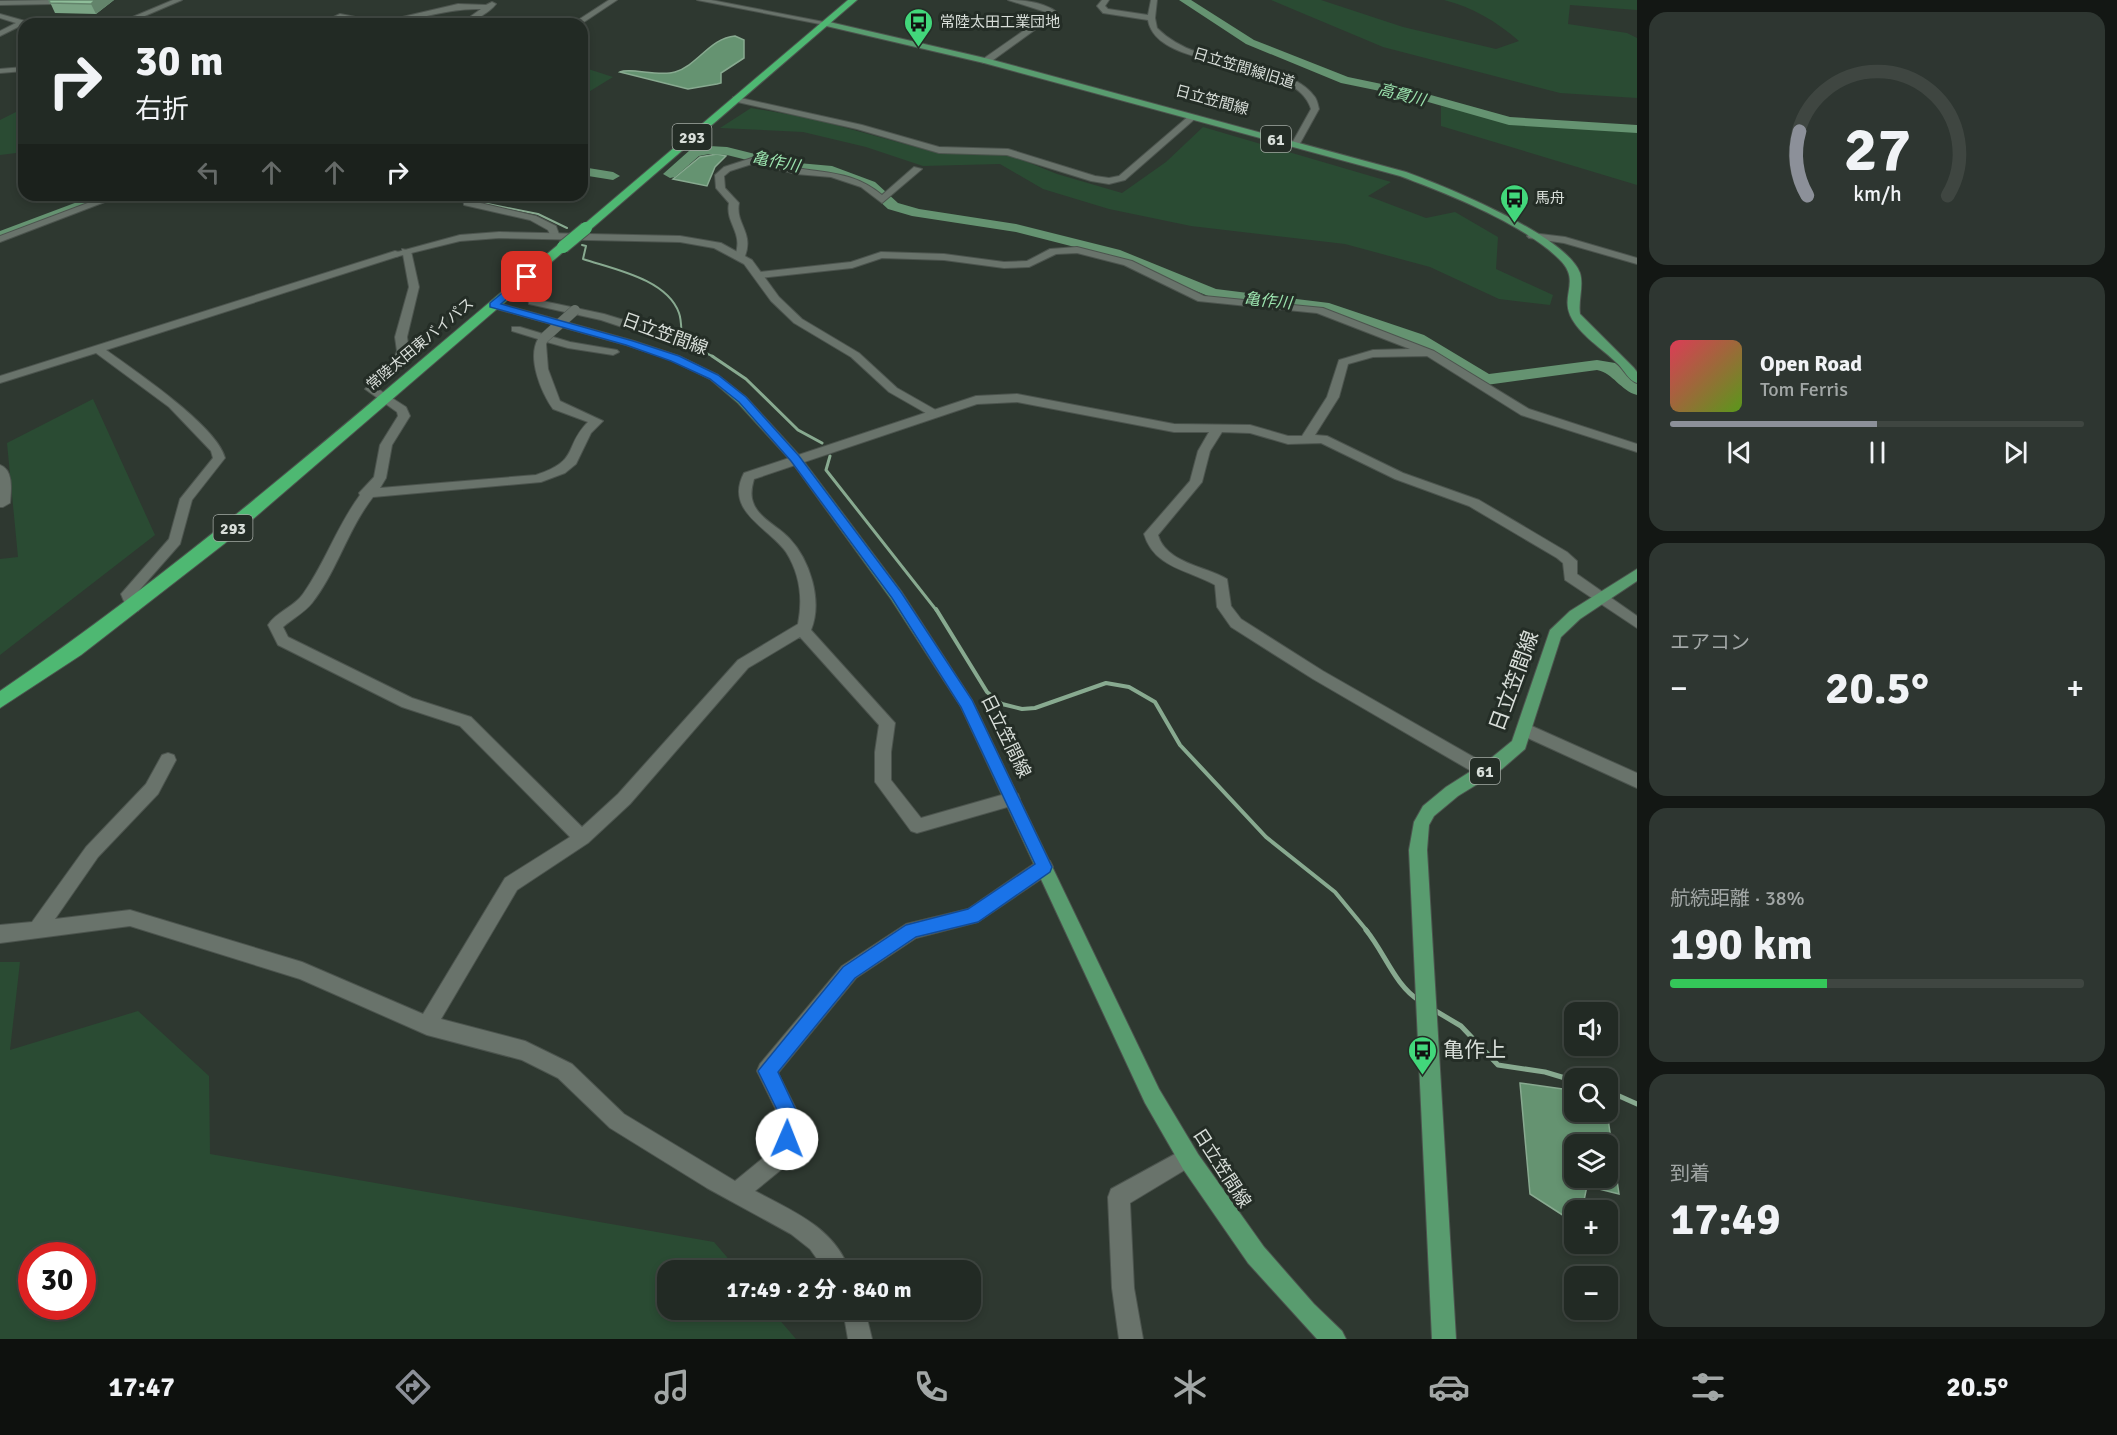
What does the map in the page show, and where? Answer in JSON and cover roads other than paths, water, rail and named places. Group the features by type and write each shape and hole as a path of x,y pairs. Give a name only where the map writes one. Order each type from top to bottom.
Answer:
{"highway":[{"name":"常陸太田東バイパス","path":"0,701 134,607 226,534 853,0"}],"main road":[{"name":"日立笠間線","path":"825,23 986,61 1420,180 1532,236 1560,253 1576,275 1575,314 1590,333 1626,365 1637,380"},
{"name":"日立笠間線","path":"494,305 630,343 675,358 714,377 742,400 795,458 896,595 967,704 1152,1095 1186,1158 1224,1216 1334,1339"},
{"name":"日立笠間線","path":"1444,1339 1418,850 1422,823 1428,812 1440,801 1509,757 1519,744 1555,633 1563,623 1637,574"}],"street":[{"path":"135,18 179,0"},
{"path":"473,18 496,0"},
{"path":"586,18 614,0"},
{"path":"700,0 825,23"},
{"path":"986,61 1054,13 1046,8 1011,0"},
{"path":"1106,0 1101,6 1106,11 1151,18 1154,0"},
{"path":"0,3 52,2"},
{"path":"407,18 458,6 490,7"},
{"path":"0,16 18,21"},
{"path":"336,18 340,16 350,18"},
{"name":"日立笠間線旧道","path":"1151,18 1153,29 1176,46 1278,76 1304,88 1312,95 1315,109 1295,145"},
{"path":"0,34 18,24"},
{"path":"0,71 18,70"},
{"path":"736,99 842,123 939,150 1003,151 1094,179 1109,181 1122,178 1193,117"},
{"path":"740,256 745,246 744,236 732,214 734,203 719,189 720,175 728,169 755,160 796,171 832,174 864,185 880,200 918,169"},
{"path":"0,239 102,201"},
{"path":"466,201 533,218 553,228 555,237"},
{"path":"0,380 401,253 478,236 694,240 717,245 740,256 759,275 775,299 798,321 855,355 894,390 935,413"},
{"path":"1532,236 1565,240 1637,261"},
{"path":"759,275 852,265 881,255 944,257 1004,265 1029,264 1054,251 1077,250 1128,263 1202,299 1319,310 1430,353 1525,412 1637,448"},
{"path":"401,253 414,286 413,298 401,337 403,351 398,362 371,389 402,410 404,416 386,445 380,478 365,493 320,581 306,601 275,625 283,641 407,703 465,721 582,838"},
{"path":"527,277 541,281 532,291 533,302 575,310 628,326 635,325"},
{"path":"365,493 537,479 557,472 573,461 586,430 597,421 557,406 538,352 544,338 575,310"},
{"path":"516,329 590,350 613,352"},
{"path":"98,349 173,404 218,450 219,458 186,500 175,541 128,594 134,607"},
{"path":"1306,438 1332,397 1343,362 1359,355 1375,352 1430,353"},
{"path":"427,1025 511,884 582,838 624,799 743,664 805,627 810,595 791,549 748,507 744,496 748,476 795,458 976,400 1001,397 1098,412 1174,428 1250,429 1288,440 1323,439 1400,476 1474,503 1501,517 1570,561 1570,576 1637,623"},
{"path":"1216,428 1215,436 1204,451 1196,482 1151,534 1152,545 1159,554 1222,583 1224,607 1236,623 1318,675 1485,772"},
{"path":"0,469 5,485 3,503"},
{"path":"801,629 887,723 883,752 883,782 917,826 1012,800"},
{"path":"1525,729 1637,781"},
{"path":"38,928 92,852 152,789 168,760"},
{"path":"736,1193 782,1157 792,1121 767,1071 849,972 912,930 972,916 1044,867"},
{"path":"0,934 130,918 302,971 427,1025 525,1051 566,1071 617,1121 736,1193 799,1226 818,1241 831,1260"},
{"path":"1131,1339 1123,1288 1119,1197 1186,1158"},
{"path":"856,1320 860,1339"}],"waterway":[{"name":"高貫川","path":"1184,0 1250,42 1345,80 1416,95 1509,121 1637,129"},
{"name":"亀作川","path":"670,174 695,153 709,150 727,151 787,166 827,169 870,185 883,197"},
{"name":"亀作川","path":"588,172 613,176"},
{"name":"亀作川","path":"0,236 93,201"},
{"path":"478,201 538,214 567,228"},
{"name":"亀作川","path":"887,201 893,206 917,213 1016,228 1115,253 1213,293 1323,306 1418,339 1486,380 1597,365 1609,367 1637,390"},
{"path":"582,245 586,246 583,259 638,277 663,292 673,301 679,313 682,341 712,356"},
{"path":"712,356 746,379 798,430 822,443"},
{"path":"830,456 826,470 937,611"},
{"path":"936,609 987,692 1002,704 1022,709 1035,708 1106,683 1129,687 1155,702 1180,745 1266,837 1335,892 1368,932"},
{"path":"1366,930 1397,978 1411,995 1420,1001"},
{"path":"1434,1010 1461,1026 1498,1065 1545,1072 1564,1078"},
{"path":"1618,1095 1637,1104"}],"place":[{"name":"常陸太田工業団地","path":"919,48"},
{"name":"馬舟","path":"1514,224"},
{"name":"亀作上","path":"1422,1076"}]}
